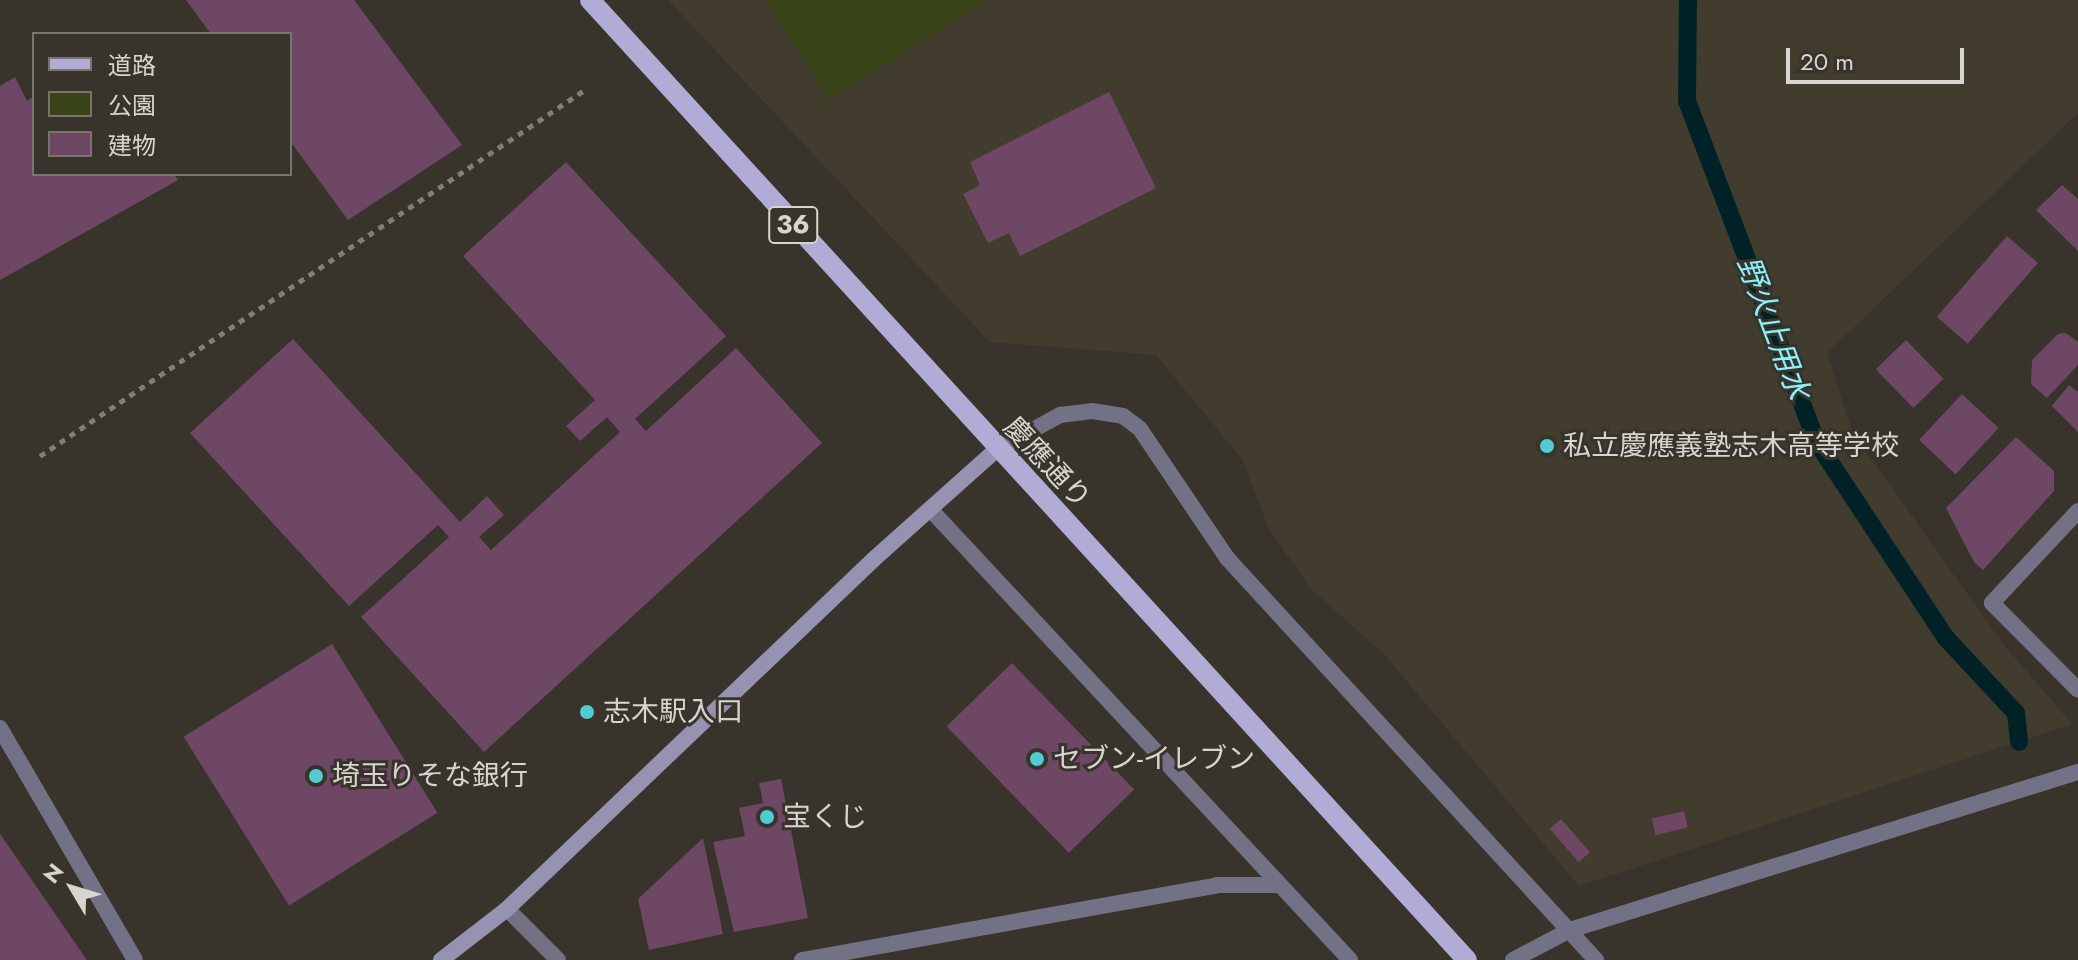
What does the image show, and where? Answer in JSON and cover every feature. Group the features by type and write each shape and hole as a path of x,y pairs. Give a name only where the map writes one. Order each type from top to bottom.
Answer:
{"main road":[{"name":"慶應通り","path":"590,0 996,450 1467,960"}],"street":[{"path":"441,960 507,909 996,450 1070,414 1123,416 1140,429 1227,558 1596,960"},
{"path":"931,510 1350,960"},
{"path":"2078,511 1992,603 2078,690"},
{"path":"0,728 135,960"},
{"path":"1513,960 1570,930 2078,772"},
{"path":"802,960 1217,885 1278,885"},
{"path":"507,909 558,960"}],"path":[{"path":"40,456 583,91"}],"shaded area":[{"name":"私立慶應義塾志木高等学校","path":"668,0 2078,0 2078,113 1827,353 1853,433 2003,644 2072,724 1579,886 1384,654 1312,590 1269,529 1242,459 1156,355 990,342"}],"green space":[{"path":"766,0 987,0 829,100"}],"building":[{"path":"186,0 354,0 462,145 348,220 292,144 292,32 210,32"},
{"path":"15,77 27,101 32,97 32,176 175,176 178,180 0,280 0,86"},
{"path":"1109,92 1156,188 1020,256 1009,233 988,243 963,194 980,185 970,162"},
{"path":"566,162 726,336 635,419 646,431 736,348 822,443 484,752 361,617 449,537 438,525 349,606 190,433 293,339 460,522 487,496 504,515 479,537 491,550 620,432 607,417 580,441 566,426 595,400 463,256"},
{"path":"2062,185 2078,199 2078,251 2036,210"},
{"path":"2007,236 2038,263 1968,344 1937,317"},
{"path":"2066,333 2078,342 2078,365 2047,398 2031,384 2032,360 2058,334"},
{"path":"1906,340 1944,379 1913,408 1876,369"},
{"path":"2069,385 2078,392 2078,432 2052,406"},
{"path":"1962,394 1999,428 1956,474 1919,440"},
{"path":"2016,437 2054,471 2054,491 1983,570 1974,562 1946,508"},
{"path":"332,644 437,813 289,905 184,737"},
{"path":"1012,663 1134,790 1069,853 947,726"},
{"path":"781,779 808,918 734,932 713,842 745,836 739,808 763,803 759,783"},
{"path":"1684,811 1688,828 1656,835 1652,818"},
{"path":"1561,819 1590,852 1579,862 1550,829"},
{"path":"0,834 87,960 0,960"},
{"path":"703,838 723,934 649,950 638,899"}],"waterway":[{"name":"野火止用水","path":"1688,0 1687,101 1816,441 1946,638 2016,713 2019,742"}],"place":[{"name":"私立慶應義塾志木高等学校","path":"1547,446"},
{"name":"志木駅入口","path":"587,712"},
{"name":"セブン-イレブン","path":"1037,759"},
{"name":"埼玉りそな銀行","path":"316,776"},
{"name":"宝くじ","path":"767,817"}]}
